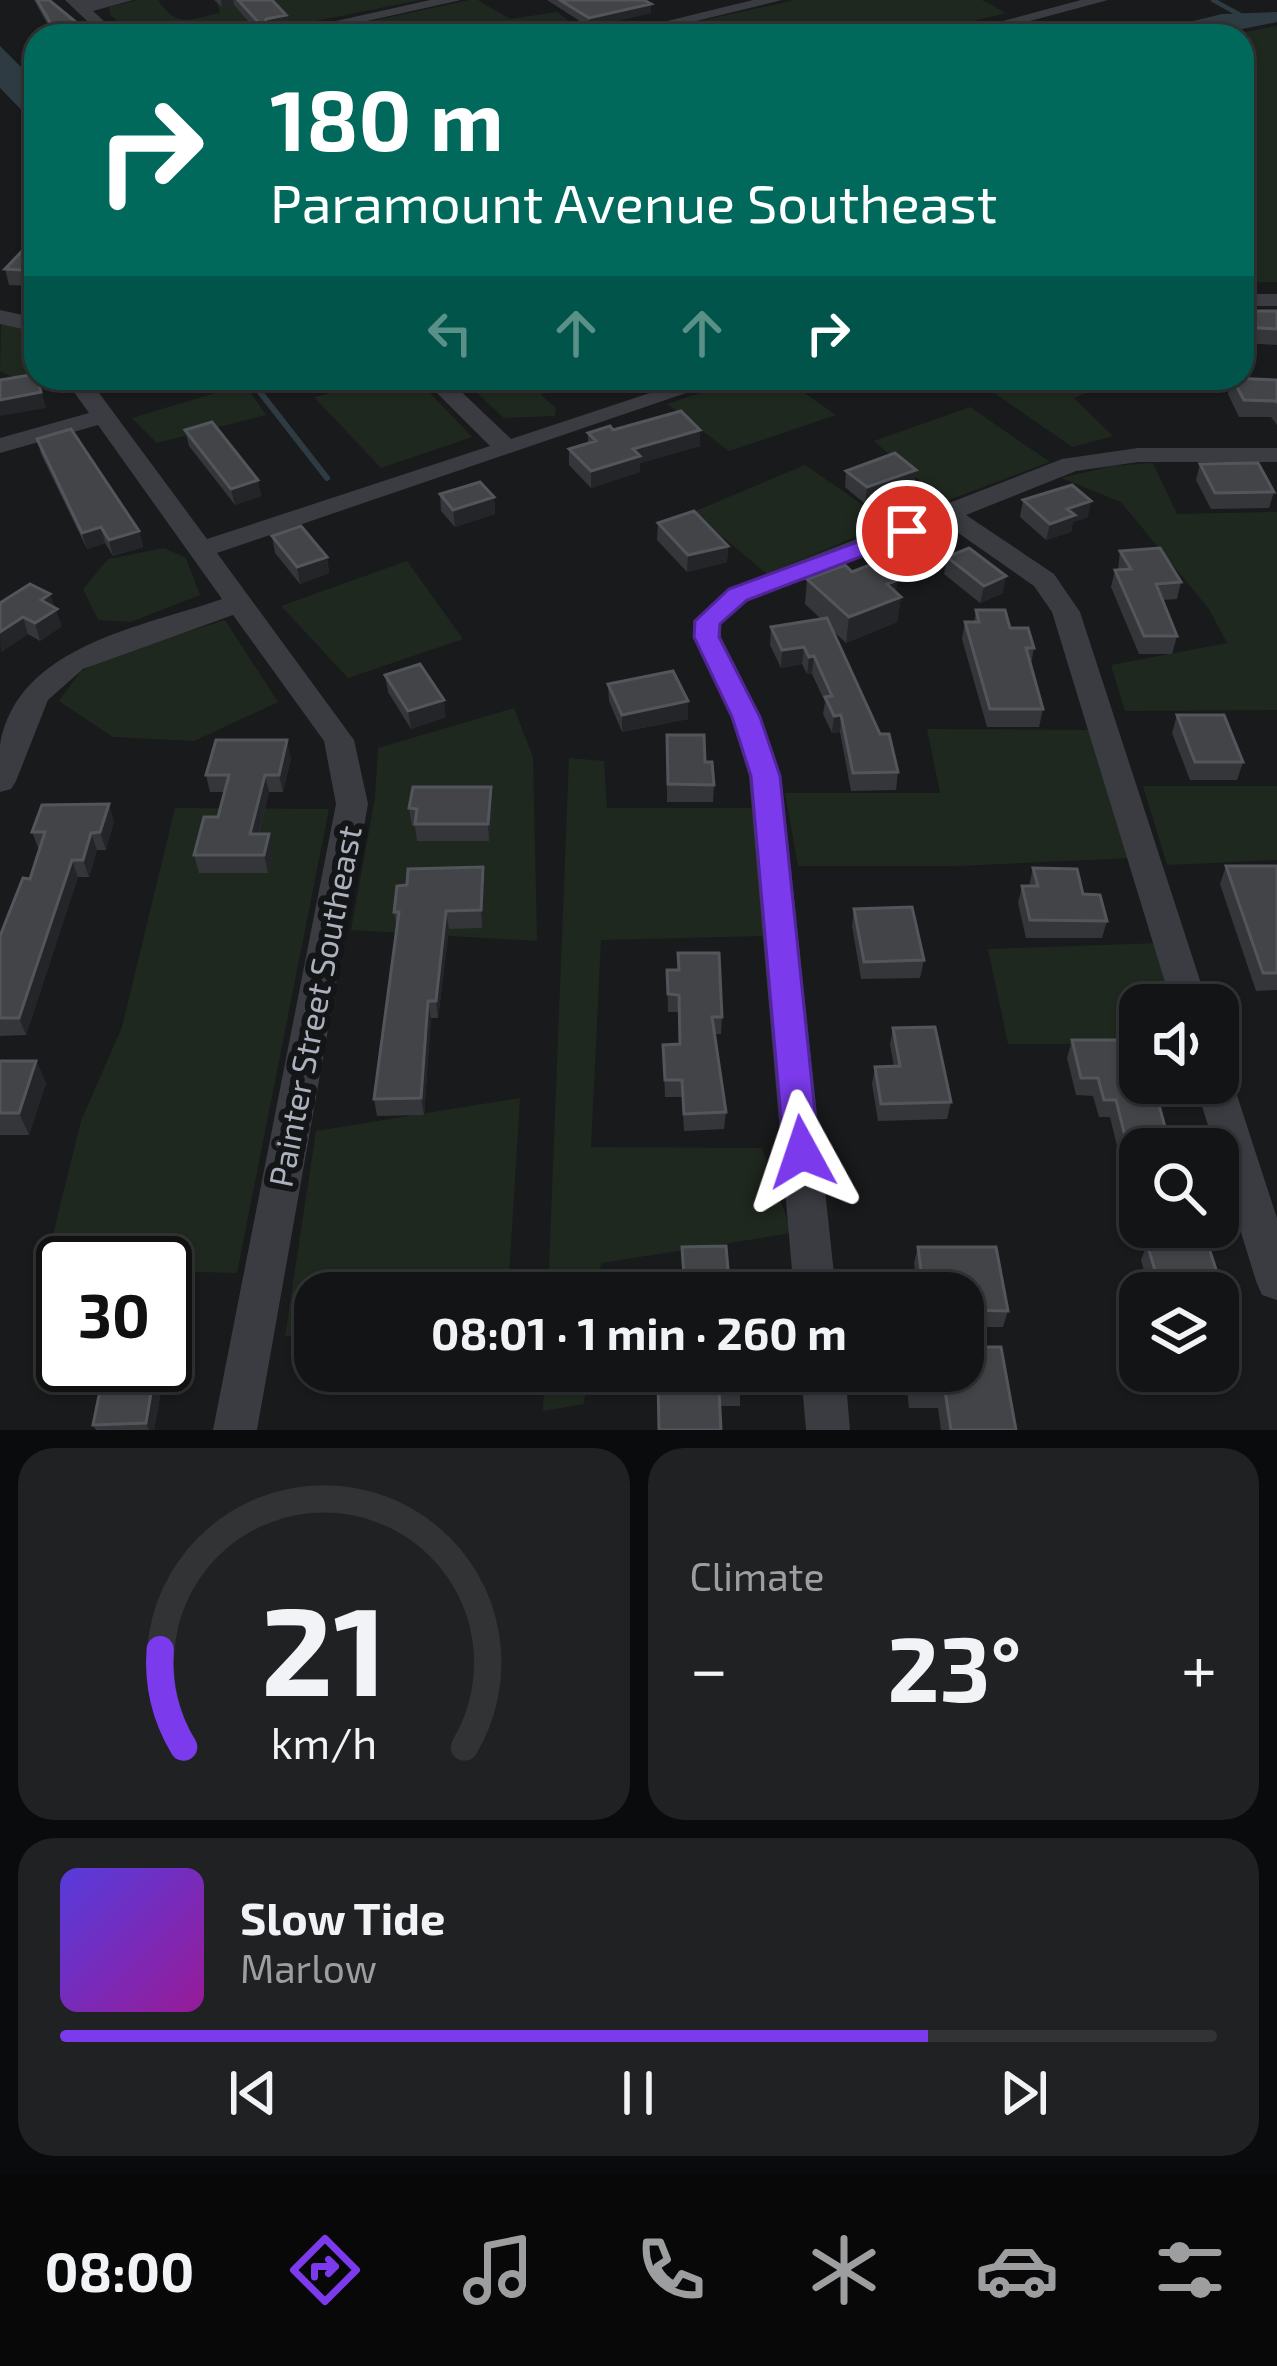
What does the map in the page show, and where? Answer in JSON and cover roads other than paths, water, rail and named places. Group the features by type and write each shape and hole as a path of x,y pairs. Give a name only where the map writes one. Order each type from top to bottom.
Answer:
{"street":[{"path":"78,4 125,0"},
{"path":"336,24 453,0"},
{"path":"667,24 774,0"},
{"path":"1003,24 1100,0"},
{"name":"Painter Street Southeast","path":"85,390 339,740 352,804 235,1430"},
{"path":"447,390 508,448"},
{"path":"200,550 682,390"},
{"path":"0,446 105,416"},
{"path":"813,1272 766,776 746,717 706,637 707,621 738,595 1071,464 1096,458 1277,455"},
{"path":"949,515 1044,580 1066,612 1183,984"},
{"path":"0,781 35,695 73,662 236,604"},
{"path":"1221,1104 1277,1281"},
{"path":"825,1392 828,1430"}],"waterway":[{"path":"1213,0 1242,16"},
{"path":"258,390 327,478"}]}
